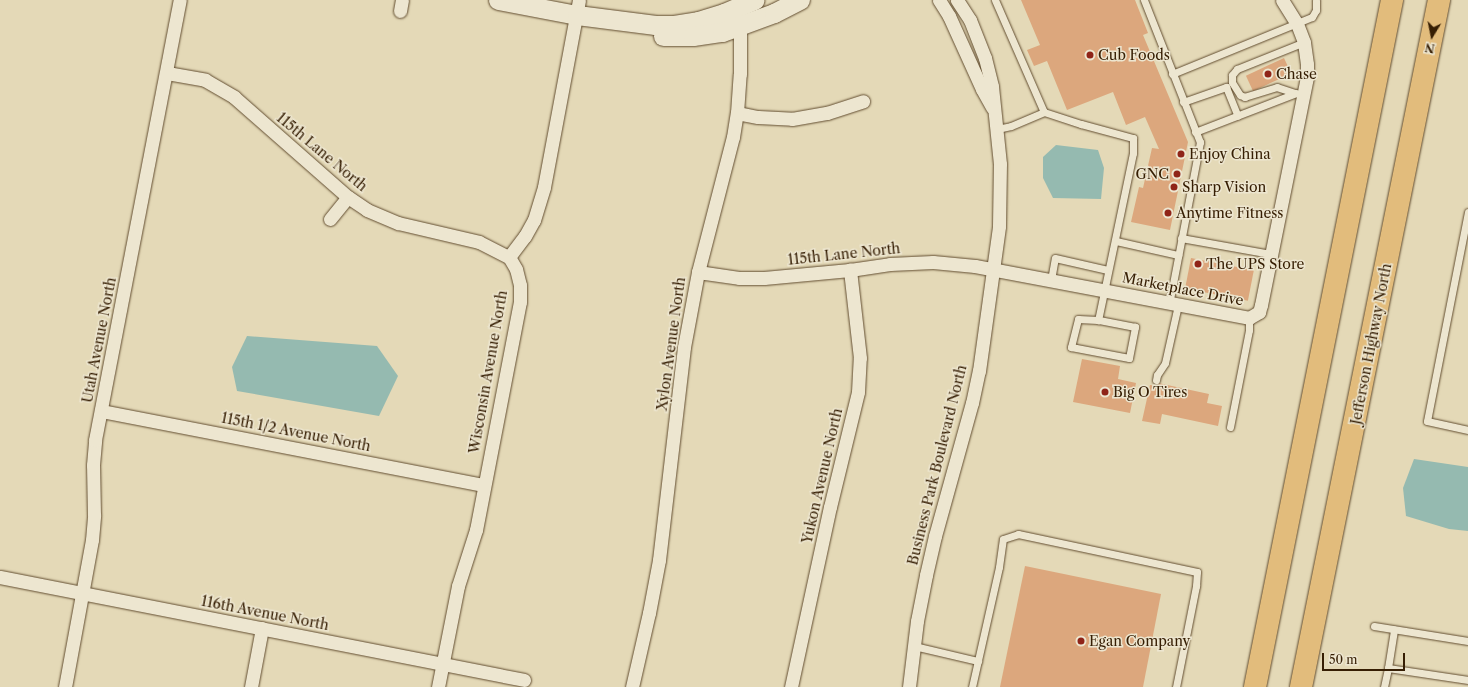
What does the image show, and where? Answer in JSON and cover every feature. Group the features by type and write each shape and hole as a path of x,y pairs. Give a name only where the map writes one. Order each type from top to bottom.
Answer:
{"highway":[{"path":"1255,687 1392,0"},
{"name":"Jefferson Highway North","path":"1302,687 1439,0"}],"street":[{"name":"Utah Avenue North","path":"64,687 92,540 94,515 93,465 95,440 102,411 180,0"},
{"path":"498,0 578,7 655,25 674,25 712,18 745,2"},
{"path":"578,7 602,25 659,36 693,36 722,32 739,27 774,13 800,0"},
{"name":"Business Park Boulevard North","path":"939,0 949,16 982,89 993,108"},
{"name":"Business Park Boulevard North","path":"910,687 920,600 935,536 972,402 984,337 994,270 1000,193 997,129 993,108 992,86 985,58 970,20 957,0"},
{"name":"Marketplace Drive","path":"994,270 1249,318 1258,312 1261,305 1271,254 1299,92 1307,64 1304,42 1297,24 1282,0"},
{"name":"Xylon Avenue North","path":"632,687 649,614 659,560 684,347 698,272 737,113 740,74 739,27 745,2"},
{"path":"509,257 525,236 534,220 542,194 578,7"},
{"name":"115th Lane North","path":"167,73 205,80 234,97 348,197 383,218 413,227 479,242 509,257"},
{"path":"737,113 758,117 792,119 827,114 864,101"},
{"path":"330,219 348,197"},
{"name":"Wisconsin Avenue North","path":"438,687 458,586 476,530 520,302 520,285 516,270 509,257"},
{"name":"115th Lane North","path":"698,272 739,278 764,278 850,270 890,264 933,262 994,270"},
{"name":"Yukon Avenue North","path":"791,687 858,392 860,358 850,270"},
{"name":"115th 1/2 Avenue North","path":"102,411 484,485"},
{"name":"116th Avenue North","path":"0,578 524,680"},
{"path":"251,687 262,628"}],"lane":[{"path":"995,0 1044,112"},
{"path":"1144,0 1200,142 1178,255 1165,363 1157,375 1156,380"},
{"path":"1172,74 1297,24 1313,15 1316,10 1316,0"},
{"path":"1299,92 1277,87 1245,97 1240,95 1232,82 1232,75 1237,69 1304,42"},
{"path":"1183,102 1226,87 1238,116"},
{"path":"1195,132 1299,92"},
{"path":"997,129 1011,126 1044,112 1133,138 1134,153 1098,320"},
{"path":"1468,212 1426,421 1468,430"},
{"path":"1181,238 1271,254"},
{"path":"1116,241 1178,255"},
{"path":"1051,280 1055,258 1108,270"},
{"path":"1230,426 1249,330 1249,318"},
{"path":"1078,319 1098,320 1135,327 1129,358 1071,347 1078,319"},
{"path":"972,687 999,566 1003,539 1018,534 1197,572 1196,586 1176,687"},
{"path":"1374,626 1468,641"},
{"path":"1384,687 1394,629"},
{"path":"914,646 978,661"},
{"path":"1388,668 1468,680"}],"water":[{"path":"1056,145 1098,150 1104,168 1101,199 1053,198 1043,178 1043,157"},
{"path":"247,336 377,346 398,376 379,416 237,391 232,367"},
{"path":"1414,459 1468,467 1468,531 1449,529 1406,516 1403,488"}],"building":[{"name":"Cub Foods","path":"1021,0 1135,0 1148,33 1143,35 1188,142 1170,230 1131,222 1139,187 1143,188 1152,148 1159,149 1145,117 1126,125 1113,92 1067,110 1047,61 1034,66 1027,50 1040,45"},
{"name":"Chase","path":"1284,58 1291,73 1253,91 1246,76"},
{"path":"1191,258 1254,270 1248,301 1185,288"},
{"name":"Big O Tires","path":"1082,359 1120,366 1118,379 1136,383 1130,413 1073,402"},
{"path":"1158,383 1209,394 1207,403 1222,406 1218,426 1162,414 1160,424 1142,421 1150,385 1158,386"},
{"name":"Egan Company","path":"1025,566 1161,594 1143,687 1000,687"}],"place":[{"name":"Cub Foods","path":"1090,55"},
{"name":"Chase","path":"1268,74"},
{"name":"Enjoy China","path":"1181,154"},
{"name":"GNC","path":"1177,174"},
{"name":"Sharp Vision","path":"1174,187"},
{"name":"Anytime Fitness","path":"1168,213"},
{"name":"The UPS Store","path":"1198,264"},
{"name":"Big O Tires","path":"1105,392"},
{"name":"Egan Company","path":"1081,641"}]}
